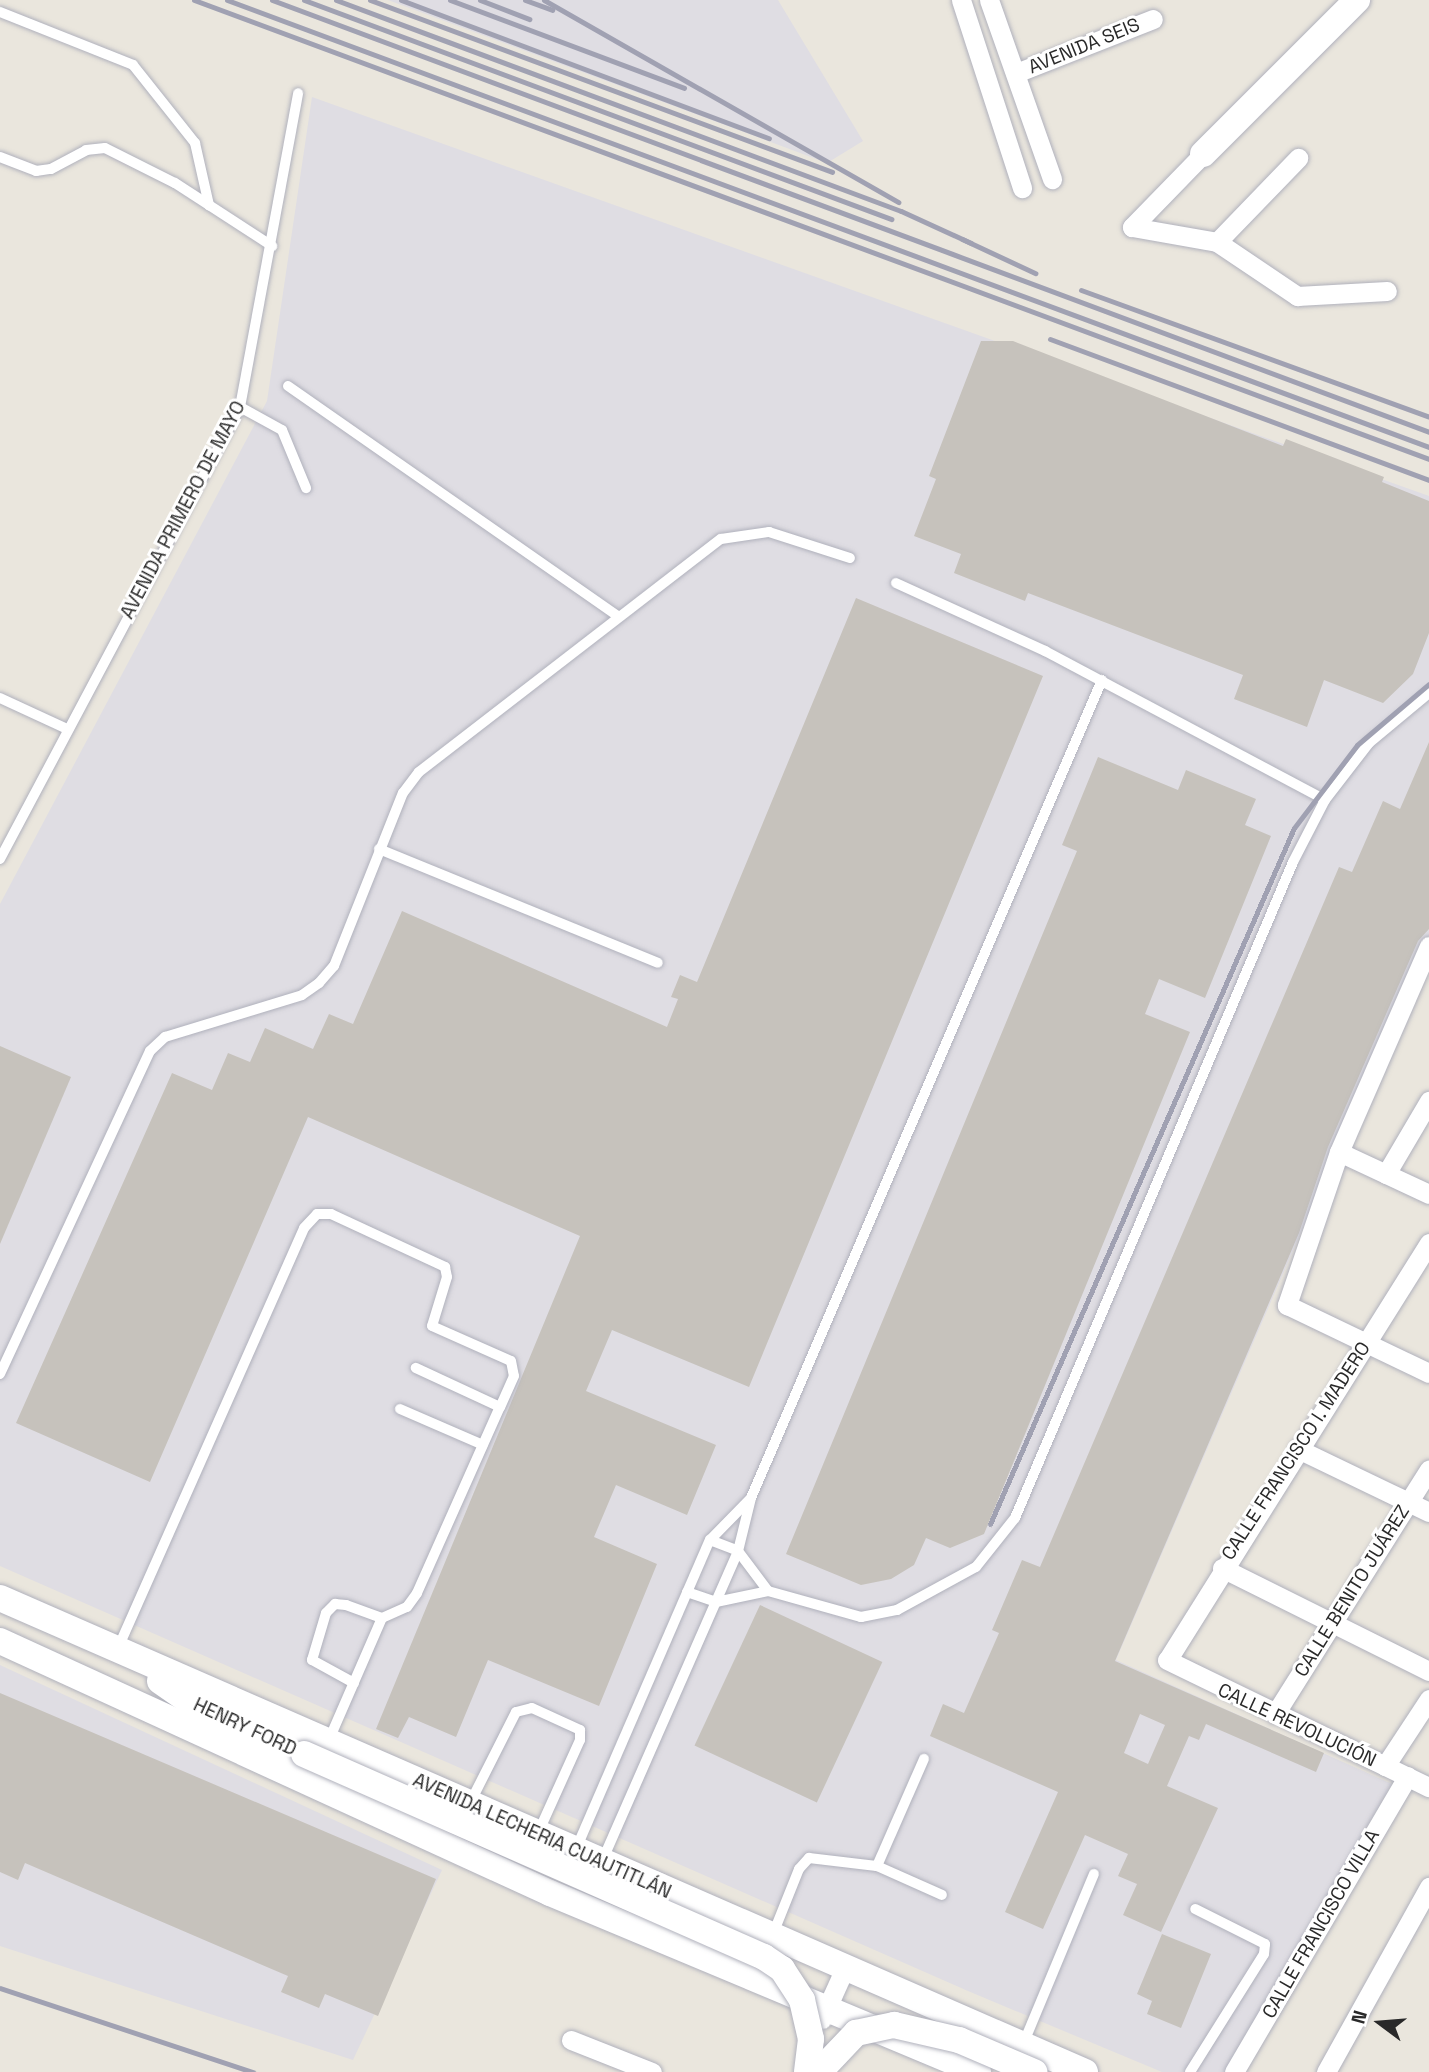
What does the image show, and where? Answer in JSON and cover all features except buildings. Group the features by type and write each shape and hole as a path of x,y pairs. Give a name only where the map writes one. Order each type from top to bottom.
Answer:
{"main road":[{"path":"1203,153 1357,0"},
{"name":"AVENIDA LECHERIA CUAUTITLÁN","path":"0,1598 844,1970 1085,2072"},
{"path":"0,1641 550,1893 978,2072"},
{"name":"HENRY FORD","path":"117,1650 190,1702 764,1957 782,1969 802,2000 811,2039 807,2072"},
{"path":"873,2028 873,2007 886,1988"},
{"path":"818,2072 856,2033 894,2025 959,2040 1034,2072"}],"street":[{"path":"1022,188 1000,128 964,8 990,4 1052,179"},
{"name":"AVENIDA SEIS","path":"1016,73 1153,19"},
{"path":"1000,128 1031,119"},
{"path":"1203,153 1132,227 1217,242 1297,296 1387,291"},
{"path":"1217,242 1298,158"},
{"path":"1429,946 1339,1152 1287,1305 1429,1373"},
{"path":"1386,1174 1429,1101"},
{"path":"1339,1152 1429,1194"},
{"name":"CALLE FRANCISCO I. MADERO","path":"1167,1660 1222,1568 1429,1243"},
{"path":"1298,1449 1429,1512"},
{"name":"CALLE BENITO JUÁREZ","path":"1275,1714 1429,1469"},
{"path":"1222,1568 1429,1671"},
{"name":"CALLE REVOLUCIÓN","path":"1167,1660 1429,1787"},
{"path":"1385,1766 1429,1699"},
{"name":"CALLE FRANCISCO VILLA","path":"1234,2072 1408,1776"},
{"path":"1325,2072 1429,1887"},
{"path":"800,2072 844,1970"},
{"path":"570,2040 652,2072"}],"lane":[{"path":"0,12 139,71 195,143 209,205"},
{"name":"AVENIDA PRIMERO DE MAYO","path":"0,859 3,844 240,407 272,246 298,93"},
{"path":"0,158 36,171 51,169 86,150 105,148 209,205 272,246"},
{"path":"288,386 618,616"},
{"path":"240,407 282,430 306,488"},
{"path":"0,1374 150,1051 165,1037 302,995 319,984 334,966 403,793 419,772 721,539 743,533 769,532 850,558"},
{"path":"896,583 1102,680 1325,800"},
{"path":"602,1863 738,1552 751,1498 1102,680"},
{"path":"687,1592 716,1602 768,1591 861,1617 897,1610 976,1567 1015,1518 1293,862 1325,800 1369,743 1429,693"},
{"path":"0,698 67,729"},
{"path":"379,849 658,963"},
{"path":"117,1650 304,1228 317,1214 331,1214 445,1267 447,1277 432,1326 511,1361 514,1376 417,1593 407,1607 382,1618 328,1742"},
{"path":"416,1368 500,1407"},
{"path":"400,1409 483,1445"},
{"path":"575,1852 710,1540 751,1498"},
{"path":"710,1540 738,1552 768,1591"},
{"path":"354,1683 312,1660 326,1613 335,1604 346,1605 382,1618"},
{"path":"470,1804 516,1712 532,1707 575,1726 580,1740 538,1835"},
{"path":"877,1866 924,1759"},
{"path":"772,1938 799,1869 809,1858 877,1866 942,1895"},
{"path":"1023,2046 1094,1874"},
{"path":"1190,2072 1264,1954 1265,1944 1195,1909"}],"shaded area":[{"path":"388,0 778,0 863,141 827,163"},
{"path":"312,97 1429,496 1429,936 1116,1660 1392,1784 1225,2072 1162,2072 968,1991 0,1566 0,904 267,401"},
{"path":"0,1665 442,1870 353,2060 0,1946"}],"railway":[{"path":"194,0 1429,459"},
{"path":"227,0 1429,447"},
{"path":"272,0 1429,432"},
{"path":"304,0 891,219"},
{"path":"336,0 901,211 971,243"},
{"path":"370,0 832,172"},
{"path":"401,0 769,138"},
{"path":"450,0 684,88"},
{"path":"480,0 529,19"},
{"path":"525,0 552,10"},
{"path":"544,0 898,202"},
{"path":"962,239 1035,273"},
{"path":"1081,290 1429,417"},
{"path":"1050,339 1429,480"},
{"path":"990,1524 1294,828 1357,745 1429,684"},
{"path":"0,1988 253,2072"}]}
